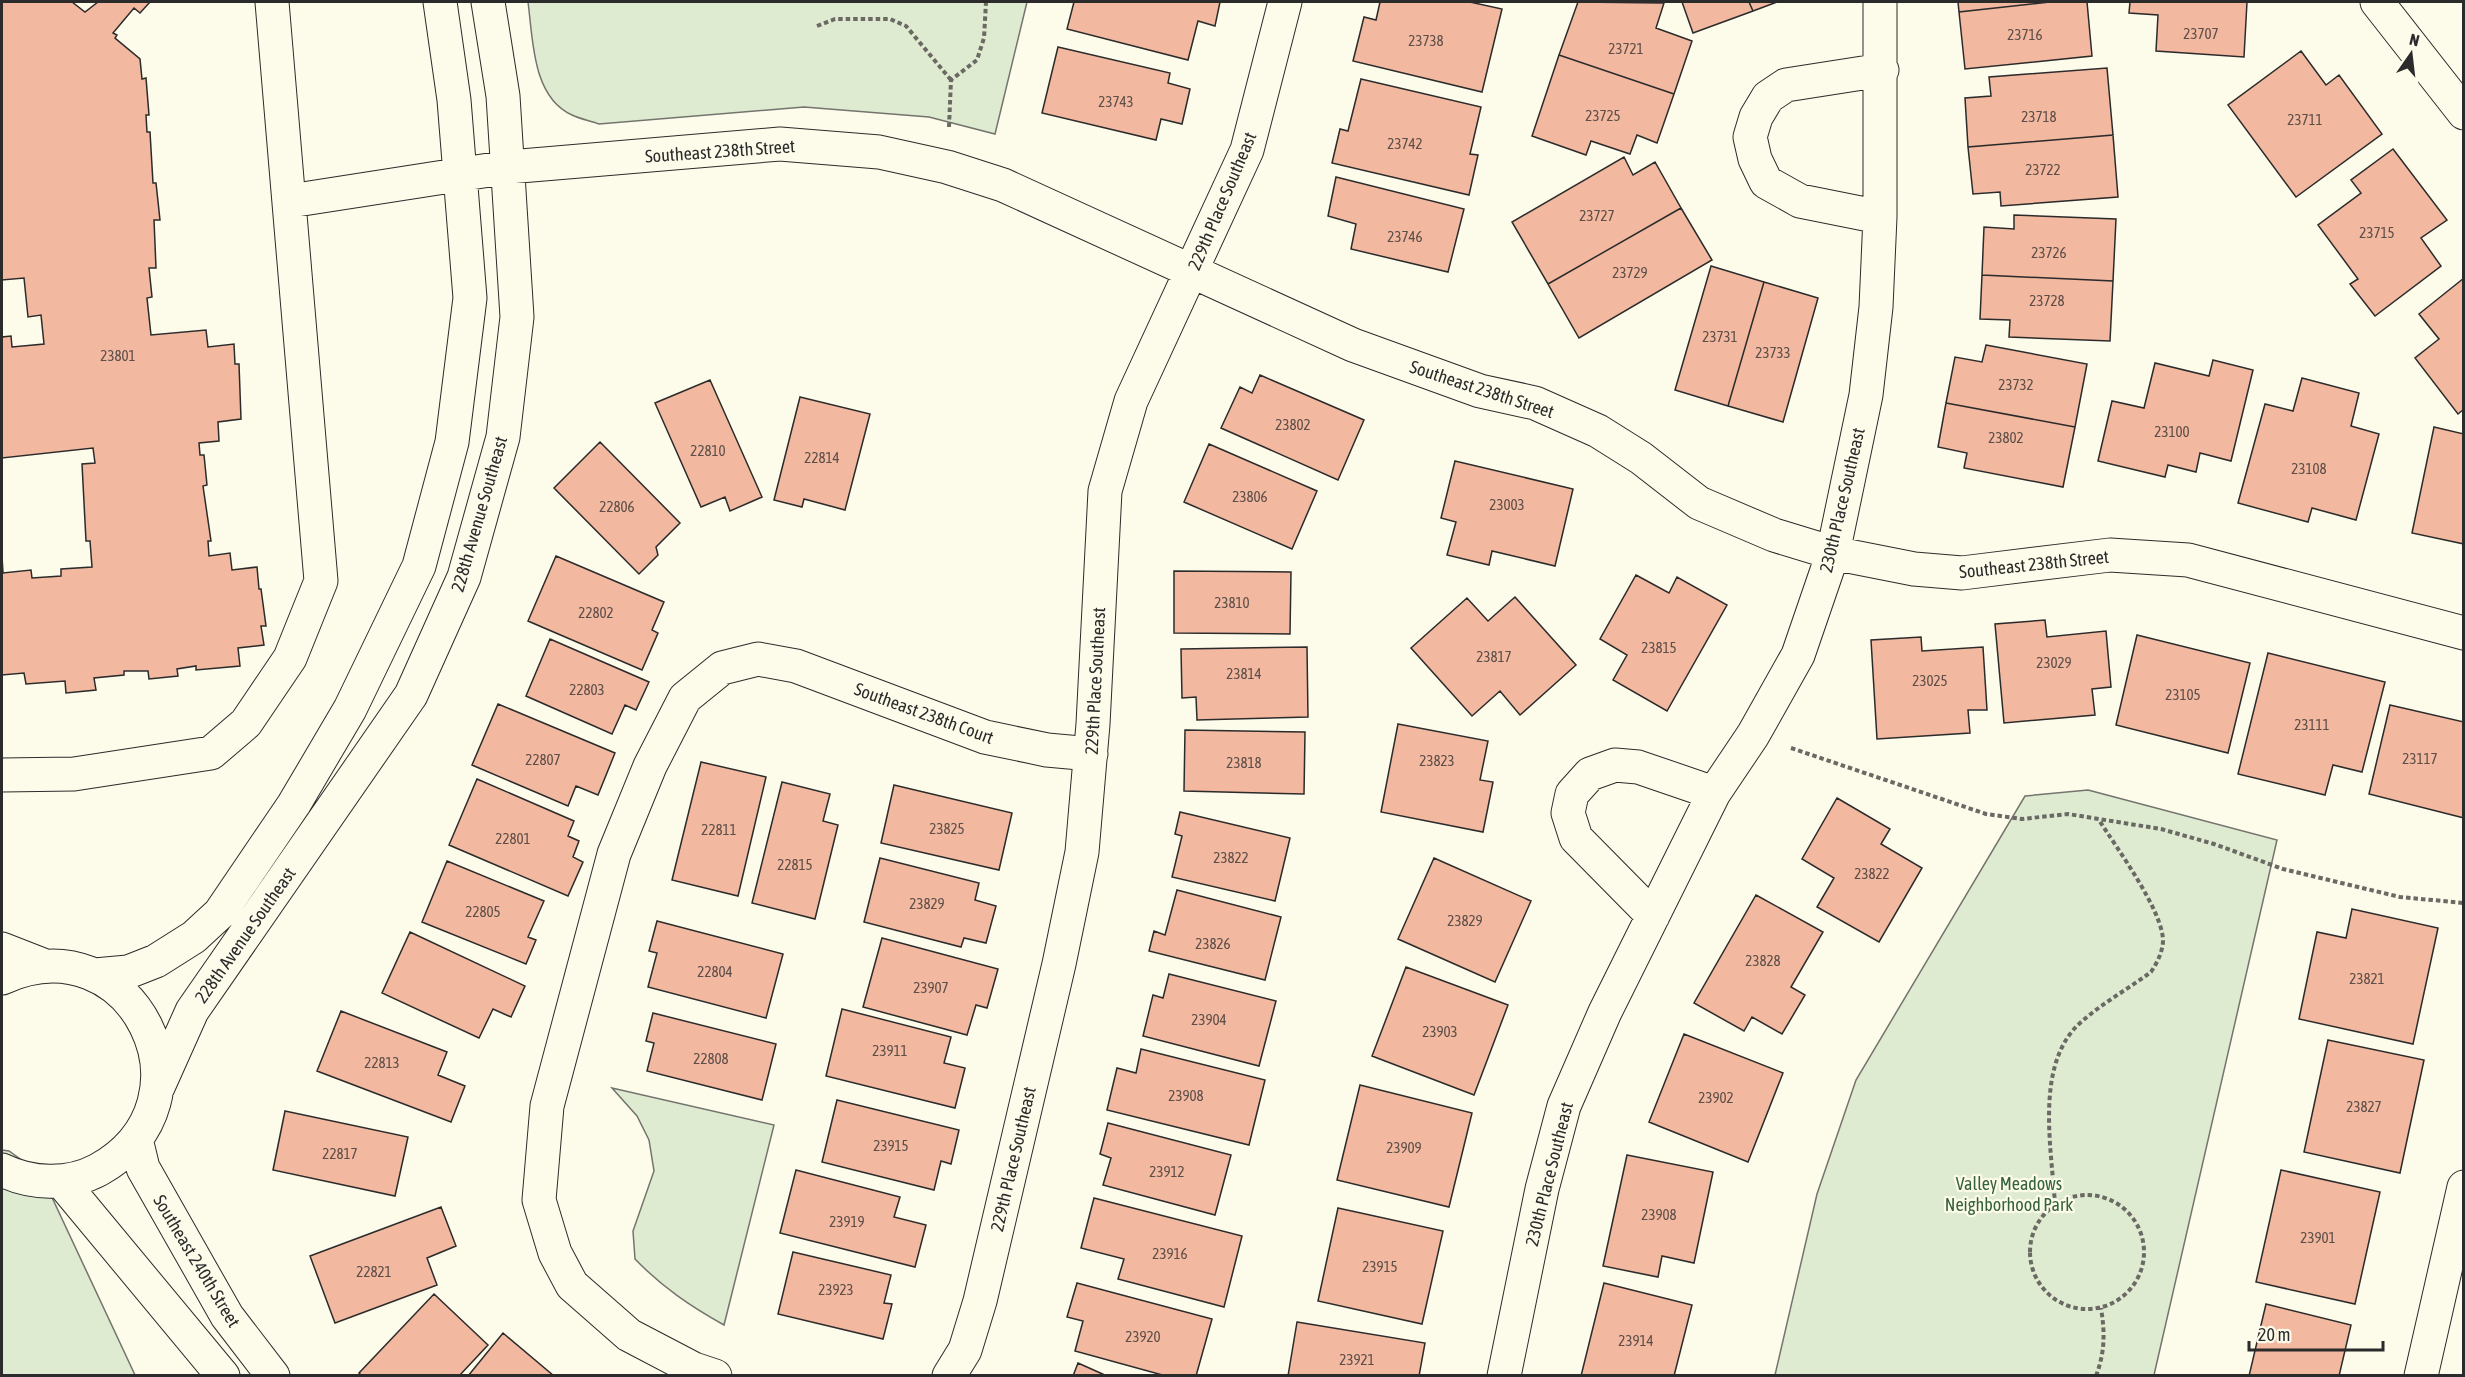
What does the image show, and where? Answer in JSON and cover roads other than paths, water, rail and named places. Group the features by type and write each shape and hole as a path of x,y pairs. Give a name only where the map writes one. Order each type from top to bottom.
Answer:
{"street":[{"path":"2,775 74,774 211,753 246,723 290,658 321,581 272,2"},
{"name":"228th Avenue Southeast","path":"95,975 128,972 156,961 194,937 220,913 294,804 350,709 419,566 452,441 470,298 461,172 440,2"},
{"name":"228th Avenue Southeast","path":"158,1087 192,1011 411,695 464,577 503,436 517,317 502,96 488,2"},
{"name":"229th Place Southeast","path":"949,1376 965,1350 980,1301 1059,964 1082,852 1091,754 1105,491 1131,401 1247,150 1285,2"},
{"name":"230th Place Southeast","path":"1504,1376 1542,1188 1564,1106 1605,1012 1714,793 1753,735 1798,655 1833,553 1866,395 1876,307 1881,217 1880,2"},
{"path":"2377,2 2463,113"},
{"path":"1881,217 1800,201 1766,182 1755,159 1750,137 1756,117 1768,97 1786,85 1882,70"},
{"name":"Southeast 238th Street","path":"290,201 461,172 780,144 879,152 947,167 1003,184 1353,345 1480,391 1545,407 1598,431 1641,458 1699,503 1774,535 1833,553 1914,569 1962,573 2110,555 2188,560 2463,633"},
{"name":"Southeast 238th Court","path":"715,1376 694,1369 629,1335 572,1285 555,1253 539,1200 547,1106 614,854 650,766 684,698 722,668 758,659 796,666 985,737 1047,750 1091,754"},
{"path":"1653,916 1576,838 1568,813 1572,794 1590,774 1615,765 1638,767 1714,793"},
{"path":"2,949 43,966"},
{"path":"2,978 17,970 43,966 69,967 95,975 117,989 136,1008 155,1045 158,1066 158,1087 150,1114 136,1139 116,1160 90,1174 62,1182 37,1181 14,1176 2,1170"},
{"name":"Southeast 240th Street","path":"136,1139 143,1168 227,1316 273,1376"},
{"path":"62,1182 223,1376"},
{"path":"2421,1376 2463,1187"}],"park label":[{"name":"Valley Meadows Neighborhood Park","path":"2009,1193"}]}
